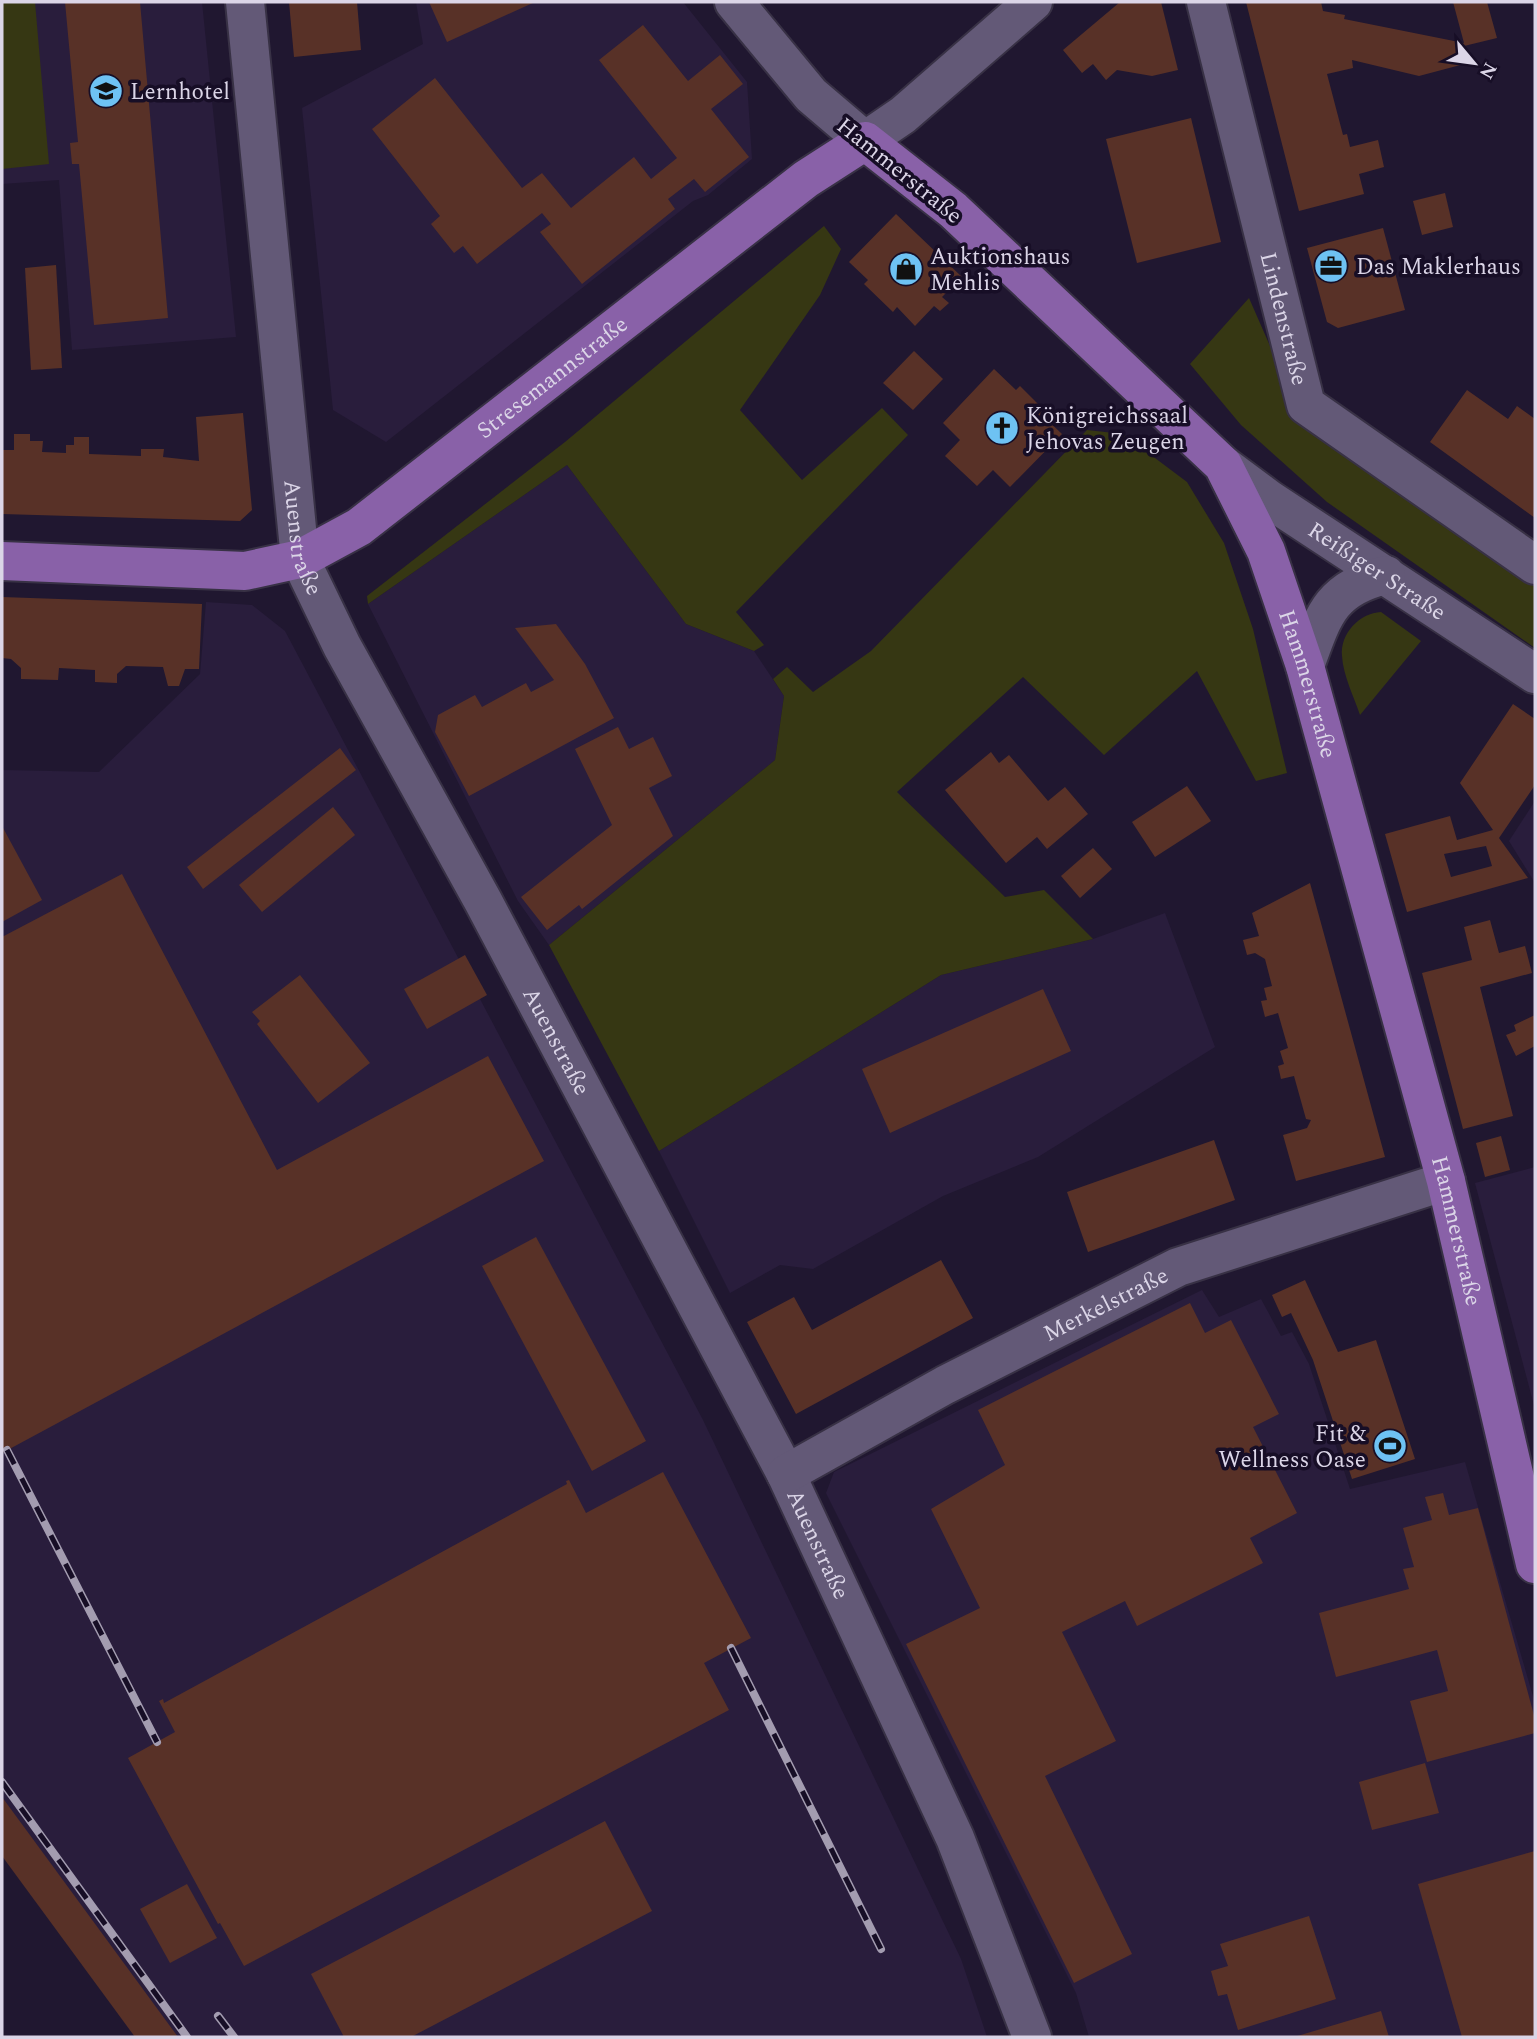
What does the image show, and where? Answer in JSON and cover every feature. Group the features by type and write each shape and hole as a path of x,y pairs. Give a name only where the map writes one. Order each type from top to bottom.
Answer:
{"main road":[{"name":"Stresemannstraße","path":"2,561 245,571 300,559 359,527 806,179 865,141"},
{"name":"Hammerstraße","path":"865,141 953,210 1223,465 1266,551 1305,666 1446,1181 1535,1564"}],"street":[{"name":"Auenstraße","path":"245,2 284,369 300,559 342,646 483,901 786,1474 955,1839 1032,2037"},
{"name":"Hammerstraße","path":"734,2 811,95 865,141"},
{"name":"Stresemannstraße","path":"865,141 903,115 1033,2"},
{"name":"Lindenstraße","path":"1206,2 1306,405 1535,565"},
{"name":"Reißiger Straße","path":"1223,465 1270,500 1535,674"},
{"path":"1305,666 1319,626 1340,594 1353,584 1386,575"},
{"name":"Merkelstraße","path":"786,1474 945,1385 1178,1267 1446,1181"}],"shaded area":[{"name":"Lernhotel","path":"2,2 202,2 236,337 72,350 59,180 2,184"},
{"path":"2,2 35,2 49,164 2,169"},
{"path":"416,2 683,2 747,82 752,159 708,195 693,201 386,442 333,410 302,108 423,44"},
{"path":"824,226 841,249 820,295 740,410 802,480 882,408 908,435 736,612 764,645 754,651 686,624 567,465 368,604 367,596 565,442"},
{"path":"1249,298 1299,412 1535,577 1535,648 1327,502 1241,425 1190,364"},
{"path":"1087,430 1123,434 1187,482 1224,543 1253,629 1287,773 1256,781 1197,671 1104,755 1023,677 897,792 1005,897 1044,890 1093,939 941,975 659,1151 549,945 775,760 784,696 773,679 787,667 813,692 871,651"},
{"path":"567,465 686,624 754,651 784,696 775,760 549,945 518,901 368,604"},
{"path":"206,602 252,605 285,631 703,1420 961,1959 987,2037 160,2037 2,1817 2,770 99,772 200,674"},
{"path":"1381,612 1421,641 1360,715 1344,671 1342,648 1348,632 1359,620"},
{"path":"1535,801 1535,883 1509,841"},
{"path":"1165,913 1215,1047 1038,1157 943,1196 813,1269 780,1265 730,1293 659,1151 941,975 1093,939"},
{"path":"1535,1167 1535,1409 1475,1183"},
{"path":"1202,1290 1219,1317 1261,1299 1281,1336 1292,1332 1309,1364 1350,1489 1465,1462 1535,1703 1535,2037 1089,2037 1076,1993 826,1493 834,1472"}],"building":[{"path":"65,2 140,2 168,318 94,325 79,164 72,164 70,143 78,142"},
{"path":"289,2 357,2 361,50 294,57"},
{"path":"429,2 535,2 447,42"},
{"path":"1120,2 1161,2 1178,70 1152,76 1117,70 1106,80 1093,64 1082,73 1063,50"},
{"path":"1246,2 1321,2 1323,11 1345,15 1344,19 1464,43 1453,2 1487,2 1497,38 1464,46 1468,63 1419,76 1352,60 1353,68 1327,74 1343,135 1347,134 1350,147 1378,140 1384,167 1359,174 1364,194 1299,211"},
{"path":"643,25 688,81 720,55 743,84 711,109 749,157 705,192 694,179 668,199 675,209 582,284 540,232 551,224 542,213 477,264 463,246 454,253 431,224 440,216 372,129 435,78 522,188 542,173 571,208 634,157 651,179 677,158 599,60"},
{"path":"1191,118 1221,242 1137,263 1106,139"},
{"path":"1445,193 1453,227 1422,235 1413,201"},
{"name":"Auktionshaus Mehlis","path":"896,214 962,277 942,297 949,303 940,311 934,306 915,326 897,307 893,312 864,284 868,280 849,262"},
{"path":"1383,228 1405,310 1338,328 1327,322 1307,248"},
{"path":"56,265 62,368 31,370 25,268"},
{"path":"914,351 943,379 913,410 883,383"},
{"name":"Königreichssaal Jehovas Zeugen","path":"994,369 1016,390 1020,386 1043,409 1040,413 1062,434 1010,487 993,470 977,486 945,456 960,440 943,423"},
{"path":"1467,390 1508,419 1517,406 1535,419 1535,518 1430,442"},
{"path":"243,413 252,510 240,521 2,514 2,450 14,450 14,434 30,434 30,441 43,441 42,452 66,453 66,445 74,445 74,437 89,437 89,454 141,456 141,449 164,449 163,457 199,461 196,417"},
{"path":"2,597 202,604 199,669 185,669 179,686 168,686 163,667 126,666 117,674 117,683 95,682 95,670 59,668 58,680 21,679 21,668 11,659 2,658"},
{"path":"556,624 585,664 614,718 469,796 435,732 438,715 475,695 482,707 526,683 531,692 554,680 515,628"},
{"path":"1513,704 1535,719 1535,785 1499,838 1528,878 1407,912 1385,834 1450,816 1457,840 1493,830 1460,783","holes":["1486,846 1492,866 1451,877 1444,854"]},
{"path":"618,727 629,749 653,737 672,776 649,788 673,836 582,909 579,905 547,930 521,897 612,825 575,749"},
{"path":"340,748 356,770 203,889 187,867"},
{"path":"991,752 999,763 1009,755 1048,801 1065,787 1088,814 1047,849 1037,837 1006,863 945,790"},
{"path":"1187,786 1211,821 1155,857 1132,822"},
{"path":"333,807 355,835 262,912 239,885"},
{"path":"2,826 42,900 2,922"},
{"path":"1093,848 1112,869 1080,898 1061,876"},
{"path":"122,874 277,1170 488,1056 544,1161 2,1453 2,937"},
{"path":"1310,883 1385,1157 1296,1181 1283,1135 1307,1128 1311,1120 1306,1119 1294,1076 1281,1079 1278,1066 1284,1064 1280,1051 1288,1048 1278,1013 1265,1017 1261,1001 1267,1000 1264,988 1272,986 1265,959 1255,953 1247,955 1243,940 1259,936 1252,913"},
{"path":"1490,920 1499,953 1525,946 1532,973 1480,987 1513,1116 1463,1129 1422,973 1472,960 1464,927"},
{"path":"465,955 487,995 427,1029 404,989"},
{"path":"300,975 370,1063 318,1103 257,1024 260,1021 252,1012"},
{"path":"1043,989 1071,1051 890,1133 862,1069"},
{"path":"1535,1015 1535,1046 1516,1056 1506,1035 1516,1031 1514,1025"},
{"path":"1501,1136 1510,1170 1485,1177 1476,1143"},
{"path":"1214,1140 1235,1200 1088,1252 1067,1192"},
{"path":"536,1237 646,1441 592,1471 482,1266"},
{"path":"941,1260 973,1318 796,1414 747,1322 794,1297 812,1330"},
{"path":"1305,1280 1338,1352 1376,1340 1415,1459 1352,1479 1313,1360 1291,1313 1282,1317 1272,1295"},
{"path":"1190,1303 1205,1333 1231,1320 1279,1414 1253,1427 1297,1513 1250,1538 1263,1563 1137,1626 1125,1601 1062,1632 1116,1741 1045,1776 1132,1954 1074,1983 906,1644 980,1608 931,1509 1005,1465 978,1410"},
{"path":"663,1472 751,1638 704,1663 729,1710 244,1966 220,1923 218,1924 128,1758 175,1732 159,1701 163,1699 164,1703 567,1484 566,1481 569,1480 586,1513"},
{"path":"1443,1493 1449,1515 1478,1508 1535,1719 1535,1733 1427,1762 1410,1701 1448,1691 1437,1650 1336,1677 1319,1613 1409,1589 1403,1569 1414,1567 1403,1528 1432,1520 1425,1497"},
{"path":"1425,1763 1439,1813 1372,1830 1359,1782"},
{"path":"2,1797 178,2037 135,2037 2,1856"},
{"path":"605,1821 652,1911 411,2037 344,2037 311,1974"},
{"path":"1535,1851 1535,2037 1462,2037 1418,1884"},
{"path":"187,1884 217,1938 170,1963 140,1909"},
{"path":"1309,1916 1336,1999 1238,2030 1227,1994 1218,1996 1211,1971 1228,1966 1220,1944"},
{"path":"1381,2011 1389,2037 1294,2037"}],"railway":[{"path":"7,1450 157,1742"},
{"path":"731,1648 881,1949"},
{"path":"2,1782 187,2037"},
{"path":"218,2016 234,2037"}],"place":[{"name":"Lernhotel","path":"106,91"},
{"name":"Das Maklerhaus","path":"1331,266"},
{"name":"Auktionshaus Mehlis","path":"906,269"},
{"name":"Königreichssaal Jehovas Zeugen","path":"1002,428"},
{"name":"Fit & Wellness Oase","path":"1390,1446"}]}
